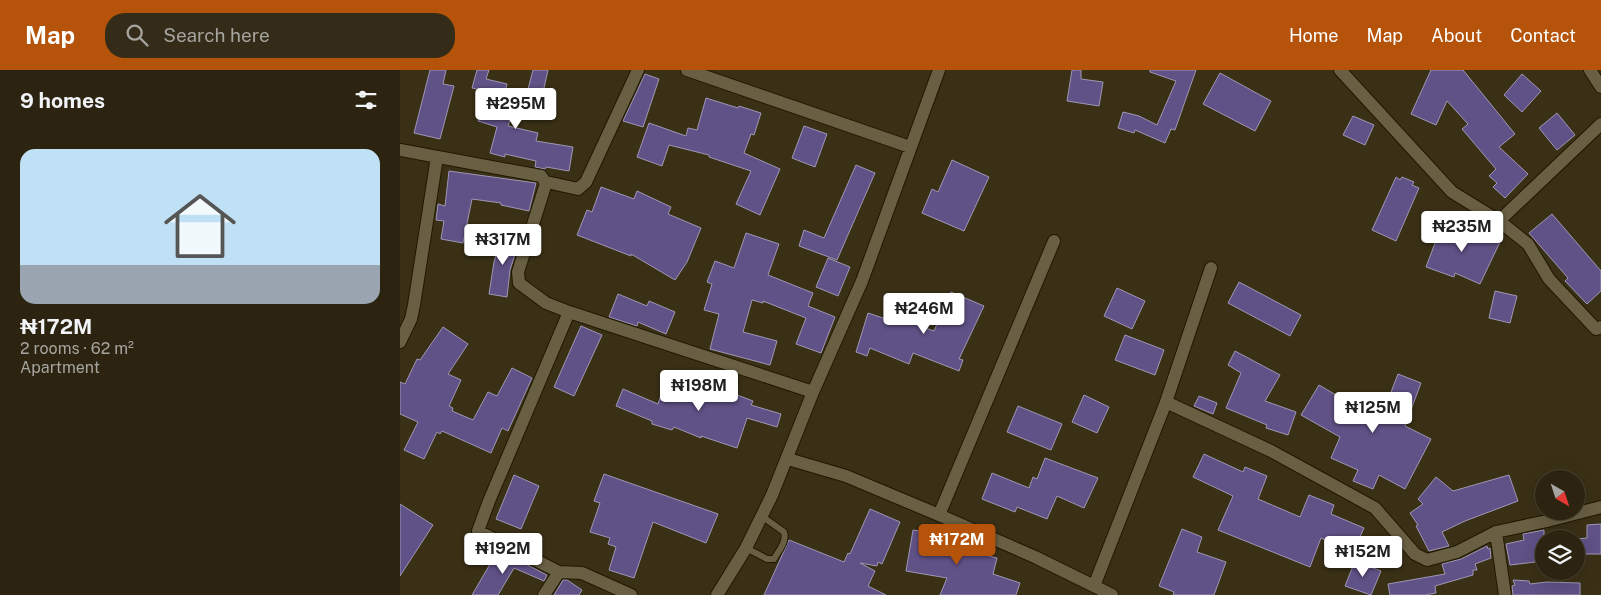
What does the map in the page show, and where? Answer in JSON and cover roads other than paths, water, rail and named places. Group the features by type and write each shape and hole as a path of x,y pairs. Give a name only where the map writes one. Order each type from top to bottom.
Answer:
{"street":[{"path":"546,184 551,183 578,189 586,182 638,70"},
{"path":"687,70 910,147"},
{"path":"718,595 763,517 788,459 813,392 862,281 939,70"},
{"path":"1340,70 1452,192 1499,222 1528,244 1549,279 1596,329 1601,327"},
{"path":"1590,70 1601,87"},
{"path":"1499,222 1601,124"},
{"path":"400,150 541,176 546,184 518,272 519,283 546,302 569,312 813,392"},
{"path":"401,338 411,319 414,305 437,157"},
{"path":"939,515 1054,241"},
{"path":"1094,586 1166,402 1211,268"},
{"path":"569,312 478,531 559,572 582,573 631,595"},
{"path":"1166,402 1271,451 1375,508 1415,554 1427,560 1457,552 1496,532 1601,507"},
{"path":"788,459 846,476 939,515 1035,557 1112,595"},
{"path":"1496,532 1505,595"},
{"path":"544,595 559,572"}],"lane":[{"path":"746,548 770,560 774,558 784,541 784,532 763,517"}]}
